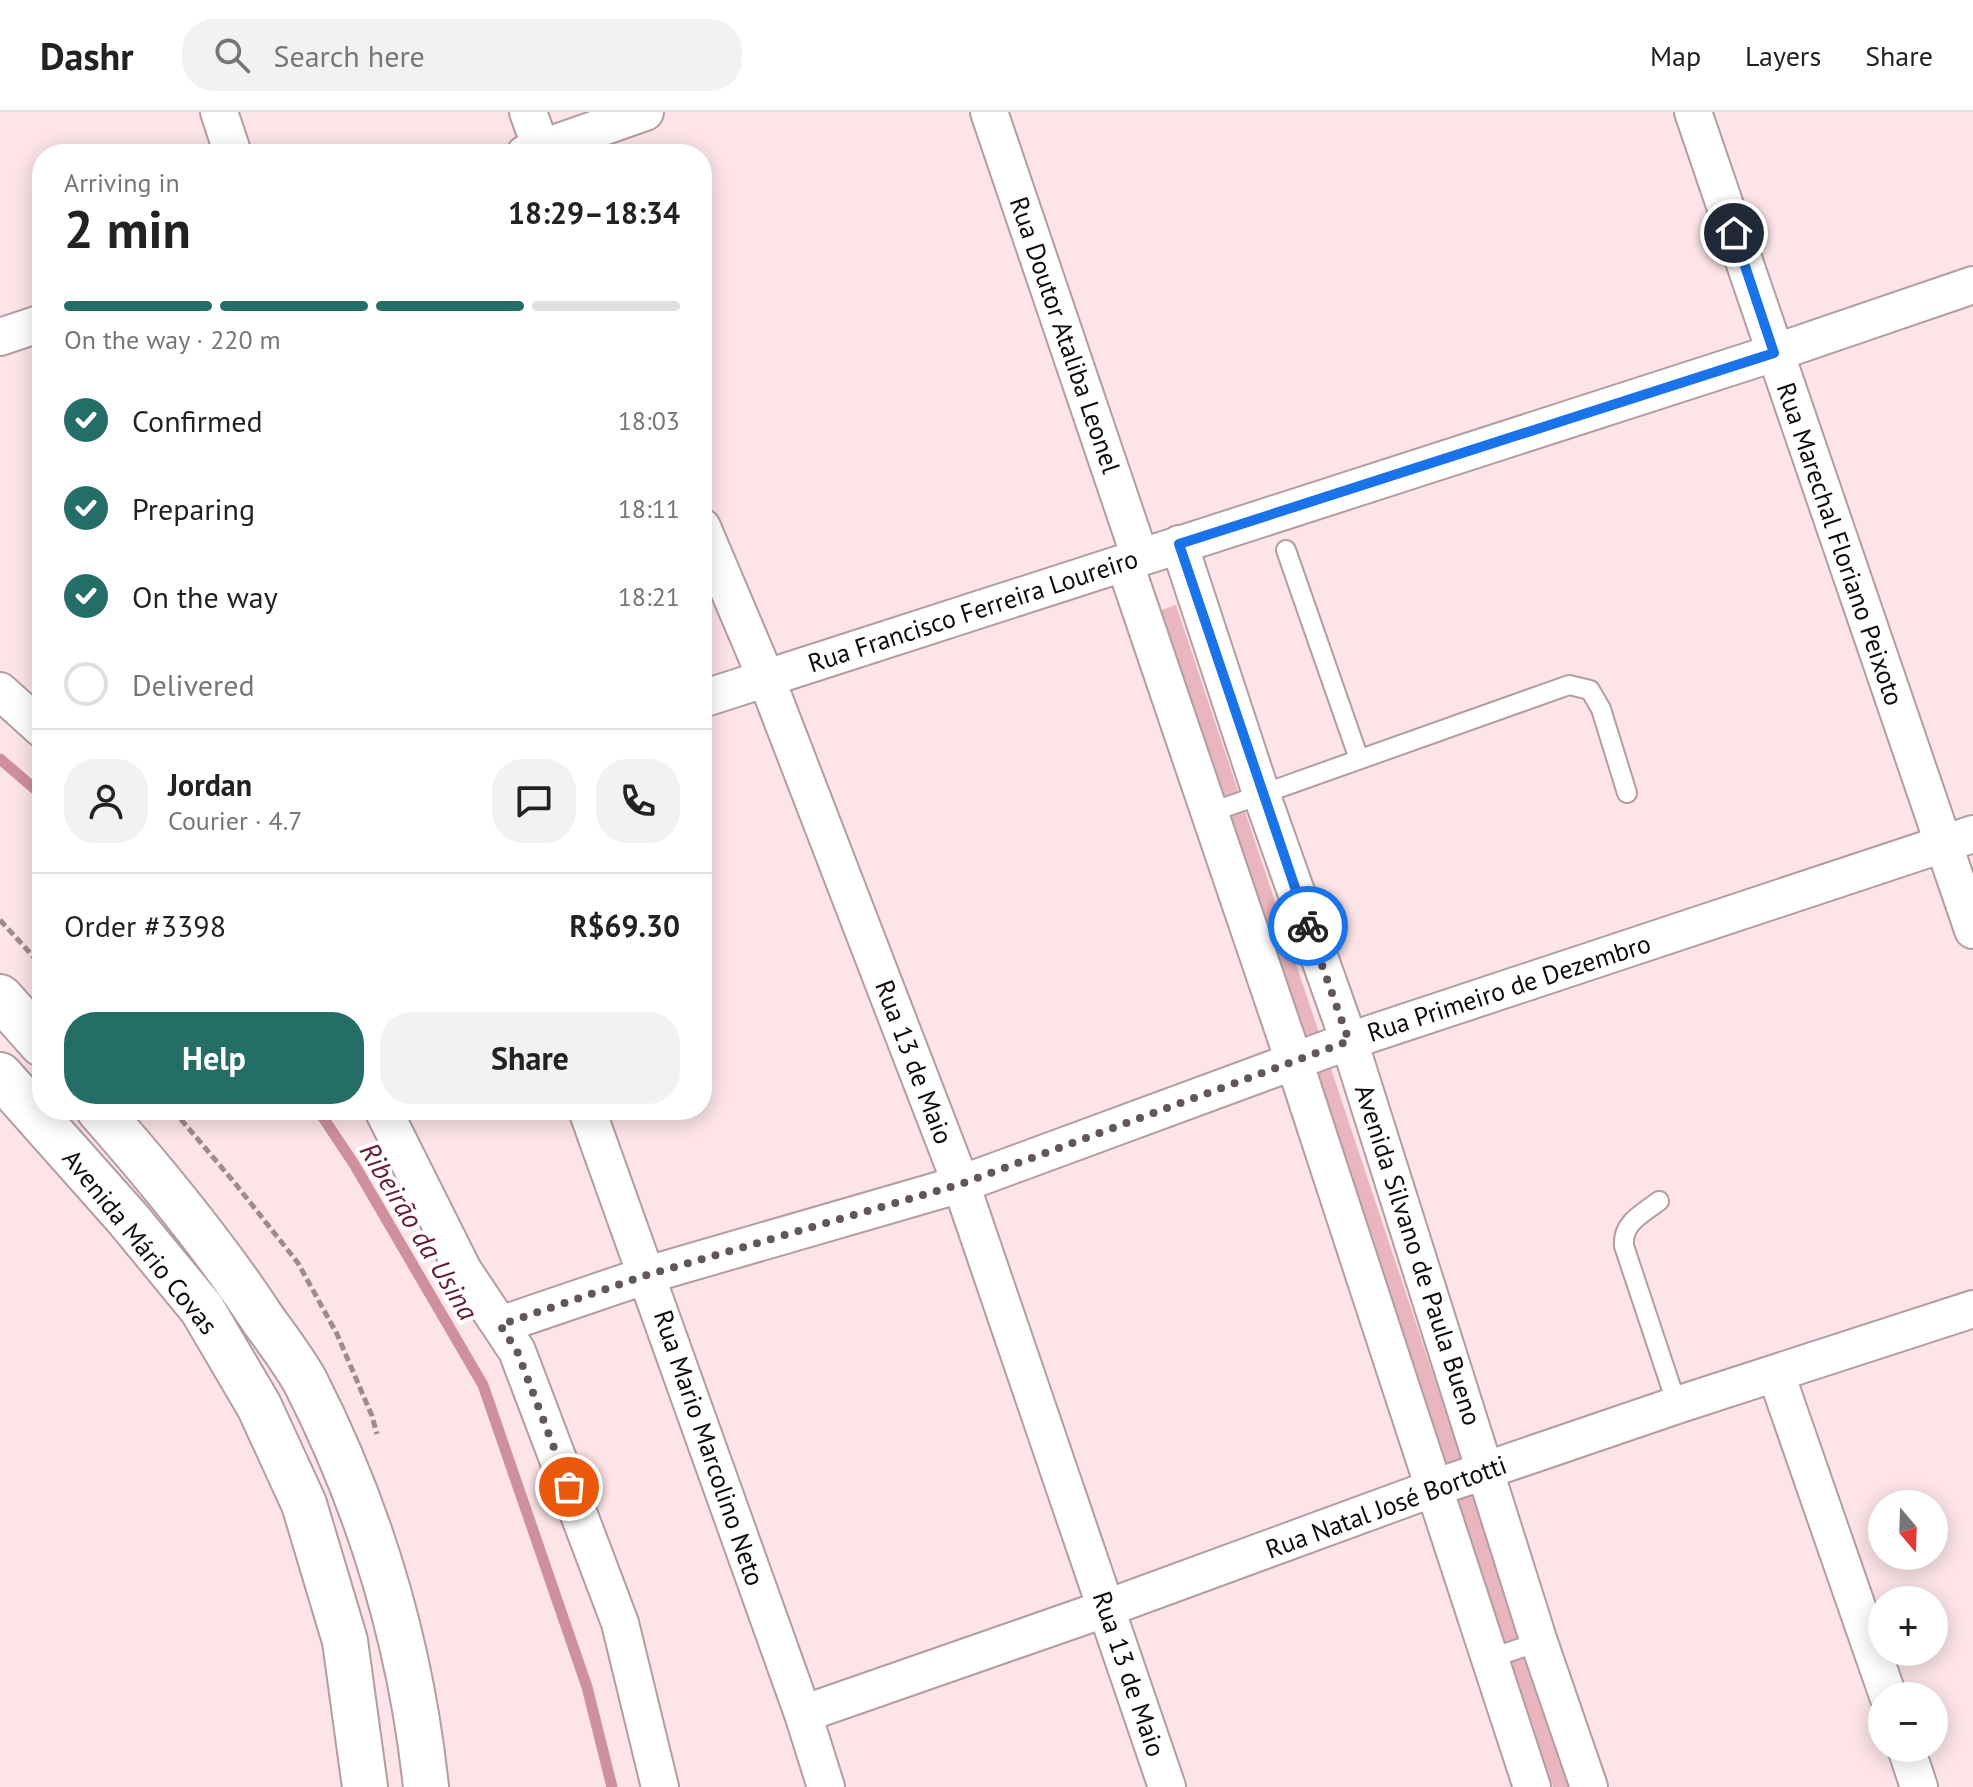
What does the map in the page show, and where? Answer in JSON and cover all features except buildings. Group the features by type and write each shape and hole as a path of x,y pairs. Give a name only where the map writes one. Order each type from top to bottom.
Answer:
{"street":[{"path":"219,112 230,144"},
{"path":"528,112 534,144"},
{"path":"558,144 645,112"},
{"name":"Rua Doutor Ataliba Leonel","path":"989,112 1132,560"},
{"name":"Rua Marechal Floriano Peixoto","path":"1693,112 1774,353 1958,839 1973,930"},
{"name":"Rua Francisco Ferreira Loureiro","path":"712,696 1774,353 1973,285"},
{"path":"0,337 32,326"},
{"name":"Avenida Silvano de Paula Bueno","path":"1179,544 1262,796 1349,1041 1539,1642 1589,1787"},
{"name":"Rua 13 de Maio","path":"712,551 766,678 961,1184 1167,1787"},
{"path":"1132,560 1209,813 1294,1061 1532,1787"},
{"path":"0,691 32,720"},
{"name":"Rua Primeiro de Dezembro","path":"500,1325 647,1275 961,1184 1349,1041 1958,839"},
{"path":"0,997 32,1033"},
{"name":"Avenida Mário Covas","path":"0,1075 32,1111"},
{"name":"Avenida Mário Covas","path":"40,1120 202,1309 259,1406 304,1504 345,1641 365,1782"},
{"name":"Avenida Mário Covas","path":"108,1120 162,1181 239,1282 310,1392 355,1487 400,1629 426,1785"},
{"path":"388,1120 463,1270 517,1351 620,1623 660,1787"},
{"name":"Rua Mario Marcolino Neto","path":"591,1120 803,1714 826,1787"},
{"name":"Rua Natal José Bortotti","path":"803,1714 1107,1608 1434,1488 1973,1309"},
{"path":"1776,1374 1883,1682"},
{"path":"1911,1762 1919,1787"},
{"path":"365,1782 426,1785"}],"lane":[{"path":"1286,550 1359,759"},
{"path":"1209,813 1569,685 1590,690 1601,709 1627,793"},
{"path":"1659,1201 1630,1223 1623,1234 1624,1246 1677,1405"},
{"path":"1488,1659 1539,1642"}],"path":[{"path":"0,920 32,955"}],"shaded area":[{"path":"1176,605 1571,1787 1553,1787 1155,612"}],"waterway":[{"name":"Ribeirão da Usina","path":"0,759 32,786"},
{"name":"Ribeirão da Usina","path":"325,1120 354,1164 483,1385 587,1687 612,1787"}],"way so far":[{"path":"569,1487 517,1351 500,1325 647,1275 961,1184 1349,1041 1308,926"}],"route":[{"path":"1308,926 1179,544 1774,353 1734,233"}]}
